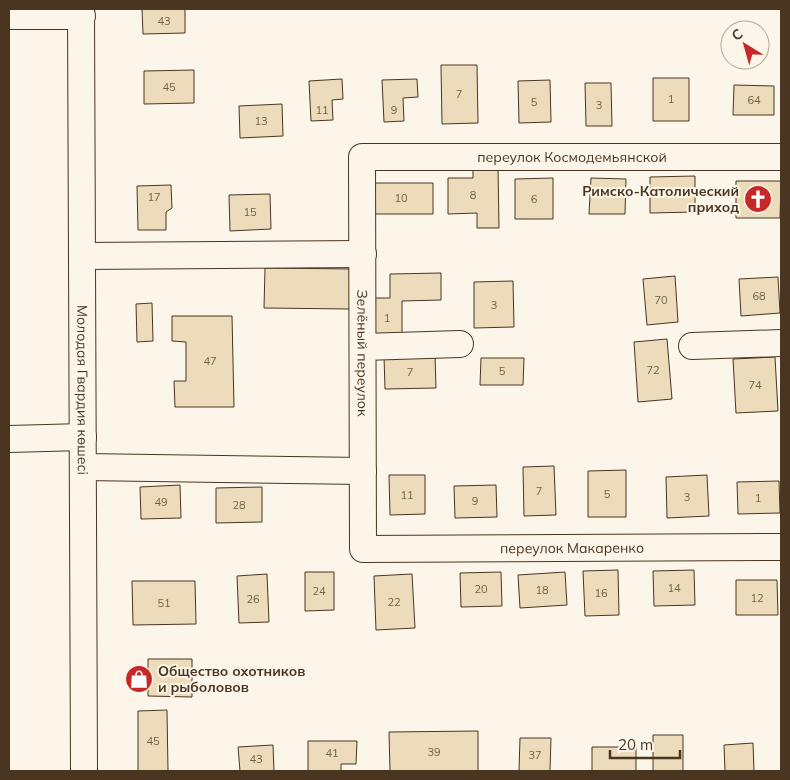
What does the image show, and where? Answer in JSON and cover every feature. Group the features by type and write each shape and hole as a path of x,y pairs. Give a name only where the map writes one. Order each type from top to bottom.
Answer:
{"street":[{"path":"9,16 82,12"},
{"name":"Молодая Гвардия көшесі","path":"82,12 84,771"},
{"name":"переулок Космодемьянской","path":"362,158 781,157"},
{"name":"Зелёный переулок","path":"362,158 363,549"},
{"path":"82,256 363,254"},
{"path":"692,346 781,343"},
{"path":"363,347 460,344"},
{"path":"9,439 83,437"},
{"path":"83,466 363,471"},
{"name":"переулок Макаренко","path":"363,549 781,547"}],"building":[{"path":"142,9 185,9 185,33 143,34"},
{"path":"441,65 477,65 478,123 442,124"},
{"path":"194,70 194,103 144,104 144,71"},
{"path":"653,78 689,78 689,121 653,121"},
{"path":"342,79 343,99 332,100 333,120 311,121 309,81"},
{"path":"417,79 418,97 403,98 404,121 384,122 382,80"},
{"path":"550,80 551,122 519,123 518,81"},
{"path":"585,83 611,83 612,126 586,126"},
{"path":"734,85 774,86 774,115 733,115"},
{"path":"282,104 283,136 240,138 239,106"},
{"path":"473,166 498,166 499,228 477,228 477,213 448,214 448,178 473,178"},
{"path":"695,176 695,212 650,213 650,177"},
{"path":"553,178 553,219 515,219 515,179"},
{"path":"591,178 626,179 625,214 589,214"},
{"name":"Римско-Католический приход","path":"736,181 781,181 780,218 736,218"},
{"path":"368,183 433,183 433,214 368,214"},
{"path":"171,185 172,208 166,212 166,230 138,230 137,186"},
{"path":"270,194 271,229 230,231 229,195"},
{"path":"265,268 352,269 351,309 264,308"},
{"path":"441,273 441,300 402,301 402,336 372,336 372,298 390,298 390,274"},
{"path":"675,276 678,322 647,325 643,279"},
{"path":"778,277 780,313 741,316 739,279"},
{"path":"513,281 514,327 474,328 474,282"},
{"path":"152,303 153,341 137,342 136,304"},
{"path":"172,316 232,316 234,407 175,407 174,381 186,381 186,342 172,341"},
{"path":"667,339 672,399 638,402 634,342"},
{"path":"435,355 436,388 385,389 384,356"},
{"path":"775,357 778,411 736,413 733,359"},
{"path":"481,358 524,358 523,385 480,385"},
{"path":"554,466 556,515 524,516 523,467"},
{"path":"626,470 626,517 588,517 588,471"},
{"path":"389,475 425,475 425,514 390,515"},
{"path":"707,475 709,516 667,518 666,477"},
{"path":"779,481 780,513 738,514 737,482"},
{"path":"180,485 181,518 141,519 140,487"},
{"path":"496,485 497,517 455,518 454,486"},
{"path":"262,487 262,522 216,523 216,488"},
{"path":"618,570 619,615 585,616 583,571"},
{"path":"694,570 695,605 654,606 653,571"},
{"path":"305,572 334,572 334,610 305,611"},
{"path":"501,572 502,606 461,607 460,573"},
{"path":"565,572 567,605 520,608 518,575"},
{"path":"267,574 269,622 239,623 237,576"},
{"path":"412,574 415,628 376,630 374,576"},
{"path":"736,580 777,580 778,615 736,615"},
{"path":"132,581 195,581 196,624 133,625"},
{"path":"148,659 192,659 192,697 148,696"},
{"path":"167,710 168,771 138,771 138,711"},
{"path":"478,731 478,771 390,771 389,732"},
{"path":"653,735 683,735 683,771 653,771"},
{"path":"520,738 551,738 550,771 519,771"},
{"path":"308,741 357,741 356,764 341,764 341,771 308,771"},
{"path":"753,743 754,771 725,771 724,745"},
{"path":"273,745 274,771 240,771 238,747"},
{"path":"592,747 636,747 636,771 592,771"}],"place":[{"name":"Римско-Католический приход","path":"758,199"},
{"name":"Общество охотников и рыболовов","path":"139,679"}]}
